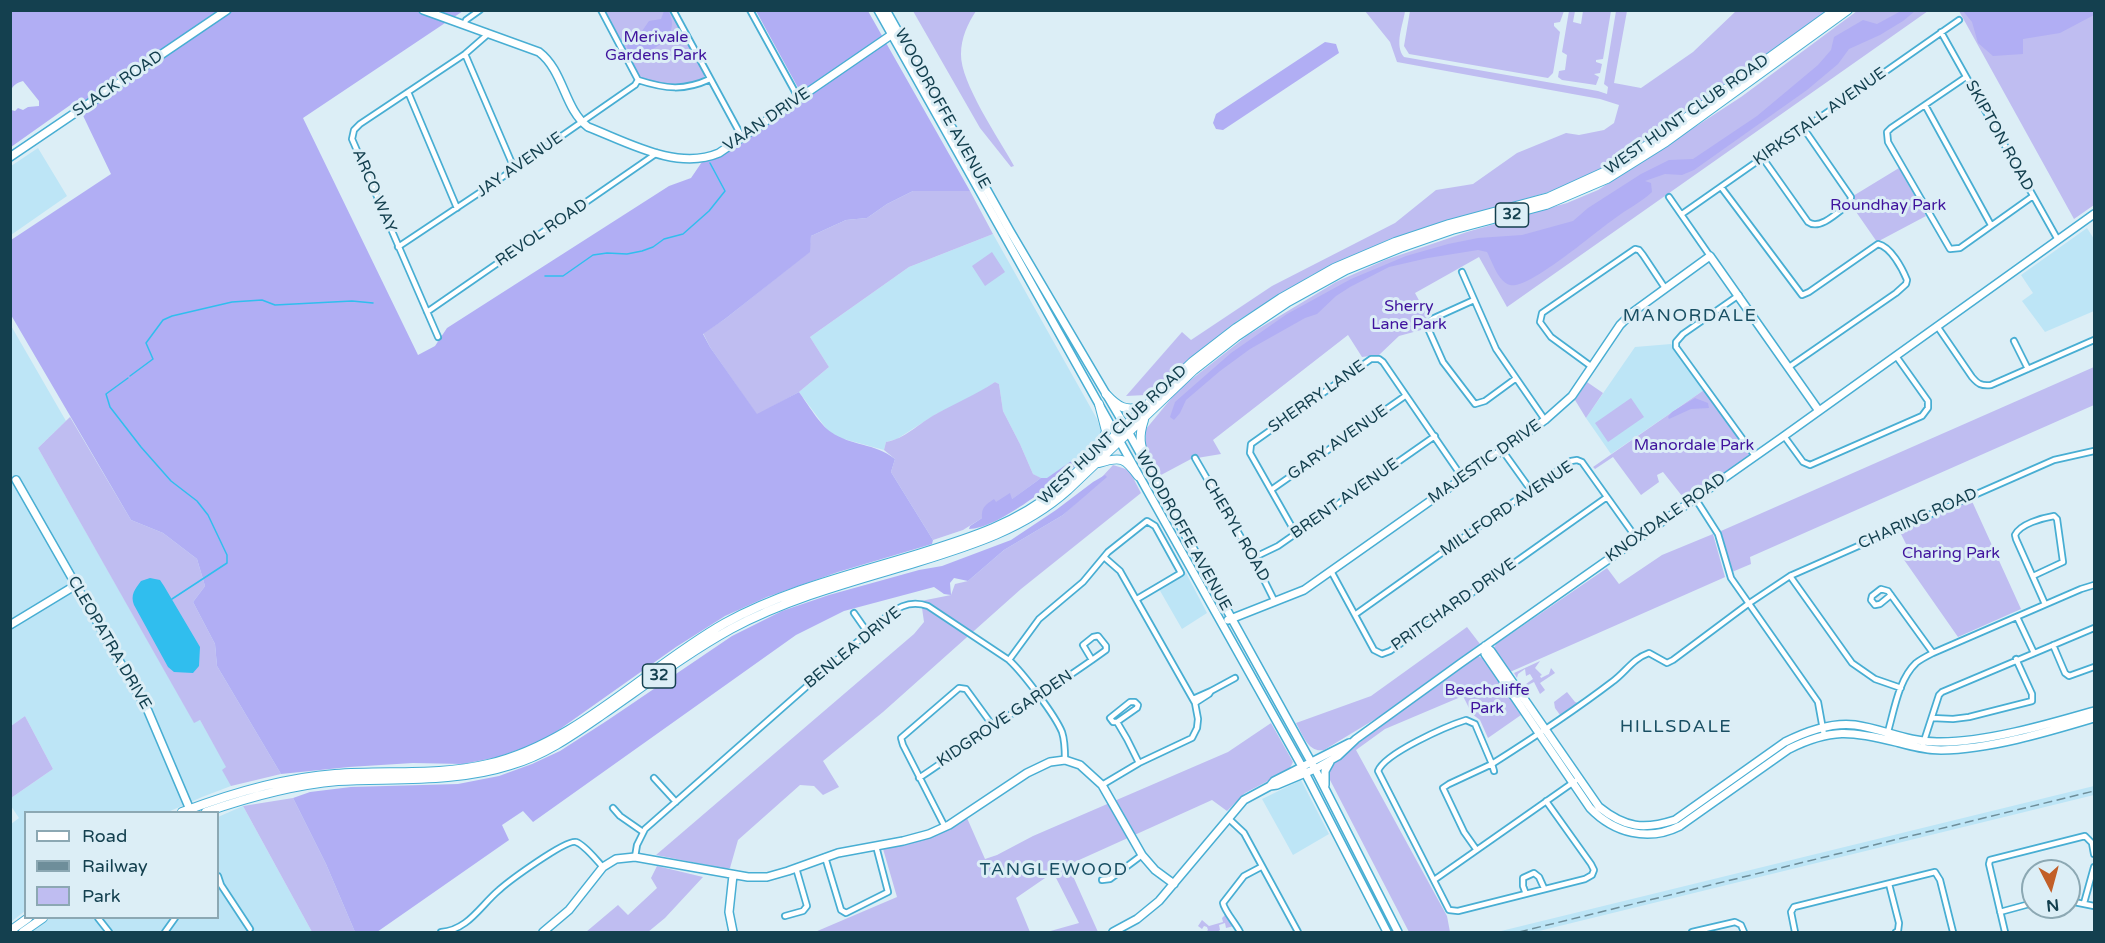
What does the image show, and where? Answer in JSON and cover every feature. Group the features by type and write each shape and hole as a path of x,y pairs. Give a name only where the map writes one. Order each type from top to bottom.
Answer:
{"main road":[{"name":"WEST HUNT CLUB ROAD","path":"212,811 261,794 305,785 463,776 529,759 573,735 730,630 796,599 996,536 1053,504 1098,464 1148,404 1192,362 1265,308 1346,262 1407,237 1549,197 1606,171 1652,142 1835,10"},
{"name":"WEST HUNT CLUB ROAD","path":"1127,430 1145,417 1206,360 1262,319 1296,298 1352,267 1400,248 1452,230 1540,207 1607,179 1641,159 1848,10"},
{"path":"1106,394 1123,409 1134,409 1148,404"},
{"path":"1099,404 1106,431 1100,450"},
{"path":"1145,417 1139,438 1148,468"},
{"name":"WEST HUNT CLUB ROAD","path":"190,811 243,790 304,777 461,769 512,757 532,749 572,727 698,640 751,611 805,589 966,539 1016,518 1060,488 1100,450 1118,439"},
{"path":"1098,464 1115,459 1123,460 1128,462 1138,476"},
{"path":"10,931 27,919"},
{"path":"23,933 42,919"}],"street":[{"name":"SLACK ROAD","path":"10,157 227,10"},
{"path":"423,10 539,52 546,58 560,79 581,122"},
{"path":"464,25 466,20 480,10"},
{"path":"601,10 639,80 681,88 710,79"},
{"path":"673,10 742,136"},
{"path":"750,10 799,99"},
{"name":"WOODROFFE AVENUE","path":"878,10 895,32 1127,430 1313,766 1398,933"},
{"name":"WOODROFFE AVENUE","path":"886,10 895,32 1138,476 1303,770 1387,933"},
{"name":"KIRKSTALL AVENUE","path":"1682,214 1959,20"},
{"name":"VAAN DRIVE","path":"581,122 588,127 657,153 691,159 710,157 895,32"},
{"name":"SKIPTON ROAD","path":"1941,32 2058,240"},
{"name":"ARCO WAY","path":"438,337 352,139 354,130 360,124 465,54 488,34"},
{"path":"465,54 514,168"},
{"path":"1966,77 1891,128 1887,132 1888,142 1950,249 1960,248 2033,196"},
{"name":"JAY AVENUE","path":"398,247 635,85 639,80"},
{"path":"408,92 457,208"},
{"path":"1925,105 1991,225"},
{"path":"1762,157 1808,222 1811,225 1818,225 1850,203 1851,197 1804,129"},
{"name":"REVOL ROAD","path":"427,312 657,153"},
{"path":"1721,187 1802,295 1878,244 1889,250 1907,280 1906,284 1896,293 1789,367"},
{"path":"1669,196 1819,411"},
{"name":"KNOXDALE ROAD","path":"1117,932 1152,907 1245,800 1270,786 1274,781 1313,766 1356,740 2094,214"},
{"path":"1592,367 1551,338 1540,322 1542,313 1635,249 1643,255 1665,288"},
{"name":"MAJESTIC DRIVE","path":"1222,622 1304,590 1545,420 1572,396 1620,325 1633,312 1710,256"},
{"path":"1462,272 1496,349 1545,420"},
{"path":"1739,296 1683,334 1676,342 1676,346 1755,456"},
{"path":"1474,300 1426,324 1443,362 1475,404 1485,401 1515,379"},
{"path":"1056,326 1063,322"},
{"path":"1937,326 1979,385 1991,385 2094,340"},
{"path":"2014,341 2028,369"},
{"path":"1784,436 1803,462 1810,465 1922,416 1928,408 1928,401 1896,357"},
{"name":"SHERRY LANE","path":"1296,534 1250,453 1251,444 1371,359 1379,359 1462,477"},
{"name":"GARY AVENUE","path":"1271,490 1405,396"},
{"name":"BRENT AVENUE","path":"1253,558 1296,534 1435,436"},
{"path":"1502,450 1530,489"},
{"name":"CHARING ROAD","path":"1542,732 1614,680 1633,660 1649,653 1668,663 1790,576 2054,460 2094,452"},
{"name":"CHERYL ROAD","path":"1195,458 1253,558 1275,602"},
{"name":"MILLFORD AVENUE","path":"1356,614 1571,461 1582,462 1637,539"},
{"name":"CLEOPATRA DRIVE","path":"16,480 155,723 188,811"},
{"name":"PRITCHARD DRIVE","path":"1330,571 1374,650 1382,654 1607,497"},
{"path":"1695,498 1718,534 1729,575 1818,702 1824,731"},
{"path":"2033,576 2063,562 2057,519 2054,516 2044,517 2016,531 2016,538 2045,603"},
{"path":"1009,660 1032,625 1083,582 1104,557 1143,523 1152,522 1181,573 1180,576 1137,599"},
{"path":"1102,785 1139,763 1192,738 1198,719 1194,701 1137,599 1119,569 1104,557"},
{"path":"1196,578 1206,573"},
{"path":"1790,576 1852,663 1875,679 1901,688"},
{"path":"10,625 76,585"},
{"path":"1887,736 1901,688 1917,662 2045,603 2094,585"},
{"path":"1891,595 1933,653"},
{"name":"BENLEA DRIVE","path":"634,857 643,832 676,802 894,610 917,603 928,606 1009,660 1019,670 1061,729 1065,760"},
{"path":"854,613 868,633"},
{"path":"2017,617 2034,653"},
{"path":"1923,745 1939,695 1942,692 2094,628"},
{"path":"1098,636 1106,646 1106,650 1092,660 1083,645 1098,636"},
{"path":"2054,645 2069,676 2094,667"},
{"path":"1485,646 1485,654 1542,732 1590,808 1608,824 1639,834 1650,835 1680,826 1789,749 1824,731 1887,736 1923,745 1961,749 2094,718"},
{"path":"1932,718 1953,720 2032,701 2032,694 2016,659"},
{"name":"KIDGROVE GARDEN","path":"919,778 1092,660"},
{"path":"1194,701 1235,678"},
{"path":"945,827 901,738 959,688 966,689 993,726"},
{"path":"1117,722 1138,705 1130,702 1112,715 1111,720 1117,722 1139,763"},
{"path":"1923,745 1996,735 2094,711"},
{"path":"1494,771 1475,724 1471,720 1407,746 1378,768 1378,774 1449,910 1458,911 1585,879 1592,875 1594,870 1591,864 1546,801"},
{"path":"1476,849 1464,832 1443,788 1492,764 1542,732"},
{"path":"1303,748 1316,754 1332,756 1325,771 1325,789"},
{"path":"543,933 569,910 603,867 616,859 634,857 733,875 767,877 825,857 912,839 945,827 1042,765 1065,760 1087,770 1102,785 1142,855 1155,870 1174,884"},
{"path":"654,778 676,802"},
{"path":"1434,880 1575,781"},
{"path":"613,808 620,816 643,832"},
{"path":"1228,818 1244,834 1298,933"},
{"path":"2006,933 1989,864 1990,860 2083,836 2089,839 2094,854"},
{"path":"441,933 462,926 476,915 499,890 558,847 570,841 578,842 603,867"},
{"path":"825,857 841,910 846,913 888,892 876,846"},
{"path":"1102,880 1110,879 1142,855"},
{"path":"1240,933 1223,903 1244,876 1261,867"},
{"path":"2084,903 2094,867"},
{"path":"785,916 803,911 807,906 795,868"},
{"path":"1796,933 1791,912 1794,907 1935,872 1940,880 1953,933"},
{"path":"1526,894 1523,878 1534,873 1539,877 1544,888"},
{"path":"733,875 729,912 733,933"},
{"path":"1889,884 1899,922 1896,933"},
{"path":"219,886 250,929"},
{"path":"2081,903 2094,906"},
{"path":"2000,912 2021,906"},
{"path":"99,919 109,933"},
{"path":"165,933 174,919"},
{"path":"1692,933 1735,922 1741,925 1744,933"}],"shaded area":[{"path":"38,148 67,196 11,235 11,166"},
{"path":"2087,228 2094,239 2094,311 2045,332 2022,301 2033,293 2021,275"},
{"path":"993,234 1097,419 1103,436 1084,460 1056,484 1037,481 1040,478 1033,474 1003,411 999,384 995,382 974,396 936,414 897,439 886,442 884,450 840,438 828,431 799,392 829,367 810,337 909,267"},
{"path":"10,324 66,421 38,448 194,722 200,720 227,767 231,786 170,811 24,811 24,912 11,922 11,824 19,818 11,806 11,798 53,769 25,716 11,726"},
{"path":"1671,344 1704,390 1611,454 1586,418 1635,347"},
{"path":"1186,573 1207,613 1182,629 1159,589"},
{"path":"150,578 160,580 200,647 199,666 193,673 174,672 168,667 134,605 135,589 141,581"},
{"path":"1301,780 1329,834 1293,855 1262,799"},
{"path":"2094,786 2094,795 1535,932 1497,932"},
{"path":"243,806 312,932 31,932 49,919 219,919 219,817"}],"green space":[{"path":"2094,10 2094,15 2060,33 2023,39 2023,54 1993,56 1978,43 1972,22 1963,11"},
{"path":"11,11 463,11 303,118 418,355 435,346 447,328 669,186 691,178 706,156 802,95 756,11 868,11 970,191 913,191 887,204 867,218 846,220 811,236 810,252 703,334 757,414 799,392 818,419 831,432 847,440 879,450 895,459 891,472 933,540 932,544 838,572 767,597 725,616 676,647 553,734 529,746 498,757 463,764 413,763 281,774 217,666 215,644 193,602 205,586 197,559 163,533 131,520 11,315 11,240 111,174 76,101 11,147 11,110 39,106 39,101 23,81 14,86 11,92"},
{"name":"Merivale Gardens Park","path":"604,11 670,11 704,72 704,77 689,85 671,86 661,85 637,75"},
{"path":"664,11 668,11 672,26 661,44 640,53 635,50 628,52 627,46 640,34 649,21 661,19"},
{"path":"913,11 976,11 962,42 962,66 973,95 1014,166 1011,167 980,128"},
{"path":"1365,11 1405,11 1399,41 1404,57 1607,94 1608,87 1604,84 1616,11 1627,11 1614,83 1641,88 1693,52 1736,11 1829,11 1647,141 1592,174 1562,188 1390,239 1312,275 1237,321 1146,395 1126,396 1182,332 1191,340 1272,286 1395,223 1436,190 1473,184 1517,153 1566,133 1579,135 1604,130 1614,123 1619,105 1600,99 1397,62 1390,42"},
{"path":"1410,11 1564,11 1560,22 1554,23 1560,32 1553,73 1548,78 1409,54 1404,46"},
{"path":"1569,11 1575,11 1573,22 1581,24 1583,11 1611,11 1603,59 1596,60 1602,64 1600,73 1594,74 1599,77 1596,85 1562,80 1558,77 1559,71 1565,70 1567,55 1562,52"},
{"name":"Sherry Lane Park","path":"1857,11 1928,11 1507,307 1479,257 1415,293 1428,317 1421,330 1399,336 1379,355 1362,357 1348,335 1213,440 1221,454 1191,459 1161,475 1145,445 1146,429 1179,389 1248,335 1336,282 1385,260 1467,232 1567,203 1598,190 1741,97"},
{"path":"1901,11 1915,11 1880,35 1849,49 1838,64 1807,90 1694,170 1682,175 1665,174 1645,181 1651,183 1652,192 1532,278 1519,284 1506,283 1499,276 1487,252 1478,250 1389,267 1336,296 1317,314 1305,318 1250,349 1186,400 1174,420 1170,417 1175,402 1231,353 1287,314 1351,279 1406,256 1478,238 1522,235 1573,221 1588,208 1641,174 1669,160 1693,159 1757,116 1818,65 1831,50 1834,37 1863,20 1877,24"},
{"path":"1959,11 2094,11 2094,205 2074,219"},
{"path":"1325,42 1336,44 1339,53 1223,130 1216,129 1213,123 1216,114"},
{"name":"Roundhay Park","path":"1899,168 1926,216 1877,242 1852,206 1853,196"},
{"path":"913,191 970,191 993,234 909,267 810,337 829,367 799,392 757,415 710,347 703,333 725,319 809,252 811,236 846,220 867,218 887,204"},
{"path":"992,252 1005,272 985,286 972,266"},
{"path":"2094,367 2094,405 1750,557 1751,564 1732,572 1721,531"},
{"path":"995,382 999,384 1003,411 1033,474 1041,478 963,530 933,540 891,472 895,459 884,450 886,442 906,434 936,414"},
{"path":"1587,382 1603,393 1586,418 1575,400"},
{"name":"Manordale Park","path":"1704,390 1752,455 1686,501 1663,472 1657,475 1659,482 1641,495 1613,457 1595,469 1593,467"},
{"path":"1631,398 1644,417 1608,442 1595,423"},
{"path":"1695,398 1708,403 1709,408 1691,409 1669,419 1672,412"},
{"path":"70,417 131,520 163,533 197,559 205,586 193,602 215,644 217,666 281,774 231,786 222,770 226,767 200,720 194,723 38,448"},
{"path":"1076,461 1074,467 1009,514 981,527 969,529 982,518 984,507 994,499 996,502 1010,493 1012,499 1041,478 1047,478 1070,462"},
{"path":"1113,465 1129,470 1141,493 1021,589 883,712 823,761 839,787 823,795 814,786 800,785 738,840 730,868 656,855 914,634 924,622 921,601 951,595 955,584 968,581 1004,550 1063,515"},
{"path":"1105,475 1107,477 1063,515 1004,550 968,581 954,578 950,583 951,595 944,594 934,587 844,611 796,635 533,822 523,811 502,825 509,840 377,932 355,932 326,864 293,798 310,792 351,787 458,784 499,776 532,764 560,751 732,636 782,611 829,595 919,570 942,566 1011,540"},
{"name":"Charing Park","path":"1971,499 2021,609 1958,637 1900,554 1907,546 1899,530"},
{"path":"1713,534 1725,577 1510,672 1494,648 1496,644 1607,568 1619,584 1662,555"},
{"path":"1467,627 1480,644 1382,715 1324,750 1314,749 1307,742 1296,723 1371,696"},
{"name":"Beechcliffe Park","path":"1478,656 1484,659 1521,715 1488,738 1480,720 1472,714 1463,696 1385,729 1356,750 1447,916 1450,932 1409,932 1330,780 1330,768 1374,731"},
{"path":"1540,661 1535,668 1542,675 1541,678 1549,674 1551,668 1555,673 1540,683 1545,690 1540,694 1534,682 1526,686 1526,691 1521,685 1533,679 1530,674 1526,676 1525,669 1518,674 1517,678 1514,673"},
{"path":"1567,692 1578,703 1560,715 1554,702"},
{"path":"25,716 53,769 11,798 11,726"},
{"path":"1271,723 1293,762 1289,770 1245,793 1227,811 1212,800 1068,865 1098,932 1047,932 1079,923 1053,872 1047,872 1048,876 1016,898 1030,932 815,932 897,897 883,849 926,837 967,818 985,859 1228,752"},
{"path":"293,798 326,864 355,932 312,932 243,806"},
{"path":"657,866 703,877 665,918 648,932 586,932 618,905 628,915 657,888 651,878"},
{"path":"1225,915 1234,926 1226,928 1225,923 1219,925 1220,930 1217,932 1206,932 1207,927 1204,926 1202,929 1198,926 1202,920 1209,926 1223,922 1222,918"}],"waterway":[{"path":"545,276 563,276 593,255 642,251 664,239 683,234 709,211 725,191 710,163"},
{"path":"130,376 153,359 146,343 163,320 172,316 232,302 262,300 275,305 352,301 373,303"},
{"path":"128,378 106,394 110,407 171,481 197,501 208,515 227,555 227,563 172,599"}],"railway":[{"path":"1519,932 2094,791"}],"district":[{"name":"MANORDALE","path":"1690,316"},
{"name":"HILLSDALE","path":"1676,727"},
{"name":"TANGLEWOOD","path":"1054,870"}]}
